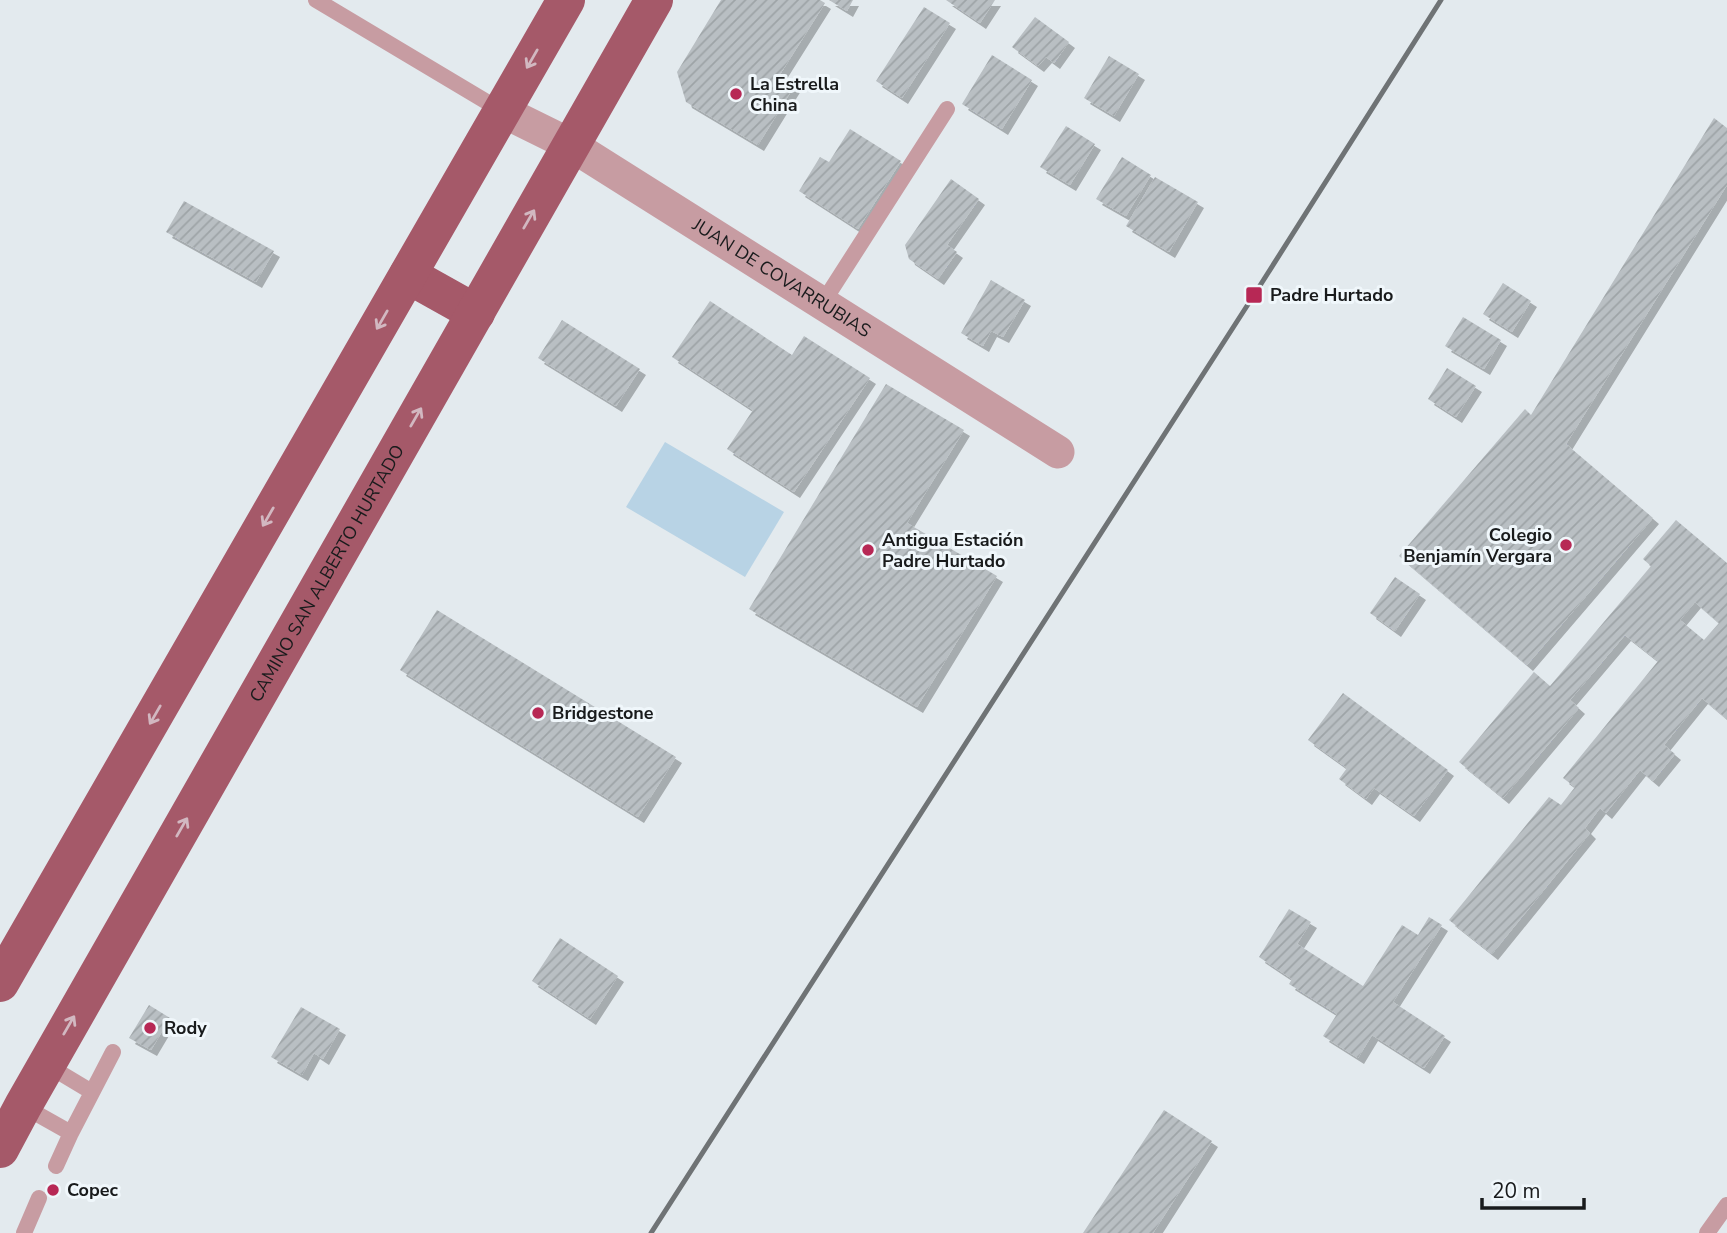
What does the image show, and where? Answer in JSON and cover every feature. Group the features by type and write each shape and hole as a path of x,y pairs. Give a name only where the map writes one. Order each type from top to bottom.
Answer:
{"main road":[{"path":"0,983 566,0"},
{"name":"CAMINO SAN ALBERTO HURTADO","path":"0,1149 654,0"},
{"path":"408,275 476,313"}],"street":[{"name":"JUAN DE COVARRUBIAS","path":"502,111 571,145 1058,452"}],"lane":[{"path":"316,0 502,111"},
{"path":"822,304 947,109"},
{"path":"56,1166 113,1052"},
{"path":"47,1065 93,1092"},
{"path":"23,1106 71,1133"},
{"path":"24,1233 39,1198"},
{"path":"1707,1233 1727,1206"}],"shaded area":[{"path":"665,442 784,512 745,577 626,507"}],"building":[{"path":"721,0 820,0 825,3 779,76 795,85 758,145 686,102 677,72"},
{"path":"829,0 853,0 847,11"},
{"path":"946,0 995,0 980,23"},
{"path":"924,7 950,23 902,98 876,81"},
{"path":"1035,17 1069,42 1054,63 1046,57 1038,66 1012,47"},
{"path":"992,55 1032,80 1002,129 962,104"},
{"path":"1109,56 1139,74 1114,116 1084,98"},
{"path":"1714,118 1727,128 1727,185 1566,444 1653,518 1527,665 1399,556 1525,409 1531,415"},
{"path":"1066,126 1095,144 1070,185 1040,167"},
{"path":"850,129 901,161 858,229 799,191 820,157 829,162"},
{"path":"1122,157 1151,175 1126,216 1096,199"},
{"path":"1155,177 1198,202 1169,252 1126,226"},
{"path":"951,179 979,199 947,245 957,252 938,279 909,259 905,245"},
{"path":"184,201 274,251 256,282 166,232"},
{"path":"991,280 1025,300 1003,337 991,331 983,346 961,333"},
{"path":"1503,283 1531,301 1512,332 1483,314"},
{"path":"710,301 792,355 804,336 870,378 794,492 727,449 753,410 672,357"},
{"path":"1463,317 1501,340 1484,369 1445,346"},
{"path":"562,320 640,369 616,406 538,358"},
{"path":"1447,368 1476,386 1456,417 1428,399"},
{"name":"Antigua Estación Padre Hurtado","path":"886,384 964,430 907,523 997,576 917,707 749,609"},
{"path":"1676,520 1727,563 1727,719 1702,698 1664,745 1675,754 1653,781 1640,770 1606,813 1600,808 1585,828 1590,833 1492,954 1449,920 1549,797 1561,805 1575,787 1563,778 1658,661 1625,635 1570,700 1579,708 1503,798 1459,762 1534,672 1550,686 1651,566 1643,559","holes":["1695,602 1719,623 1704,640 1680,620"]},
{"path":"1395,577 1420,594 1395,631 1370,613"},
{"name":"Bridgestone","path":"437,610 676,757 638,817 400,670"},
{"path":"1343,693 1448,770 1414,816 1374,788 1366,799 1339,779 1347,768 1308,740"},
{"path":"1289,909 1311,922 1297,944 1363,986 1402,925 1418,935 1429,917 1442,925 1393,1002 1445,1036 1424,1068 1372,1035 1358,1058 1323,1036 1337,1014 1289,984 1292,979 1259,957"},
{"path":"560,938 618,976 590,1019 532,981"},
{"name":"Rody","path":"149,1005 170,1018 151,1050 129,1038"},
{"path":"301,1007 340,1029 323,1059 314,1053 302,1075 271,1057"},
{"path":"1164,1110 1212,1141 1153,1233 1083,1233"}],"railway":[{"path":"651,1233 1441,0"}],"place":[{"name":"La Estrella China","path":"736,94"},
{"name":"Padre Hurtado","path":"1254,295"},
{"name":"Colegio Benjamín Vergara","path":"1566,545"},
{"name":"Antigua Estación Padre Hurtado","path":"868,550"},
{"name":"Bridgestone","path":"538,713"},
{"name":"Rody","path":"150,1028"},
{"name":"Copec","path":"53,1190"}]}
